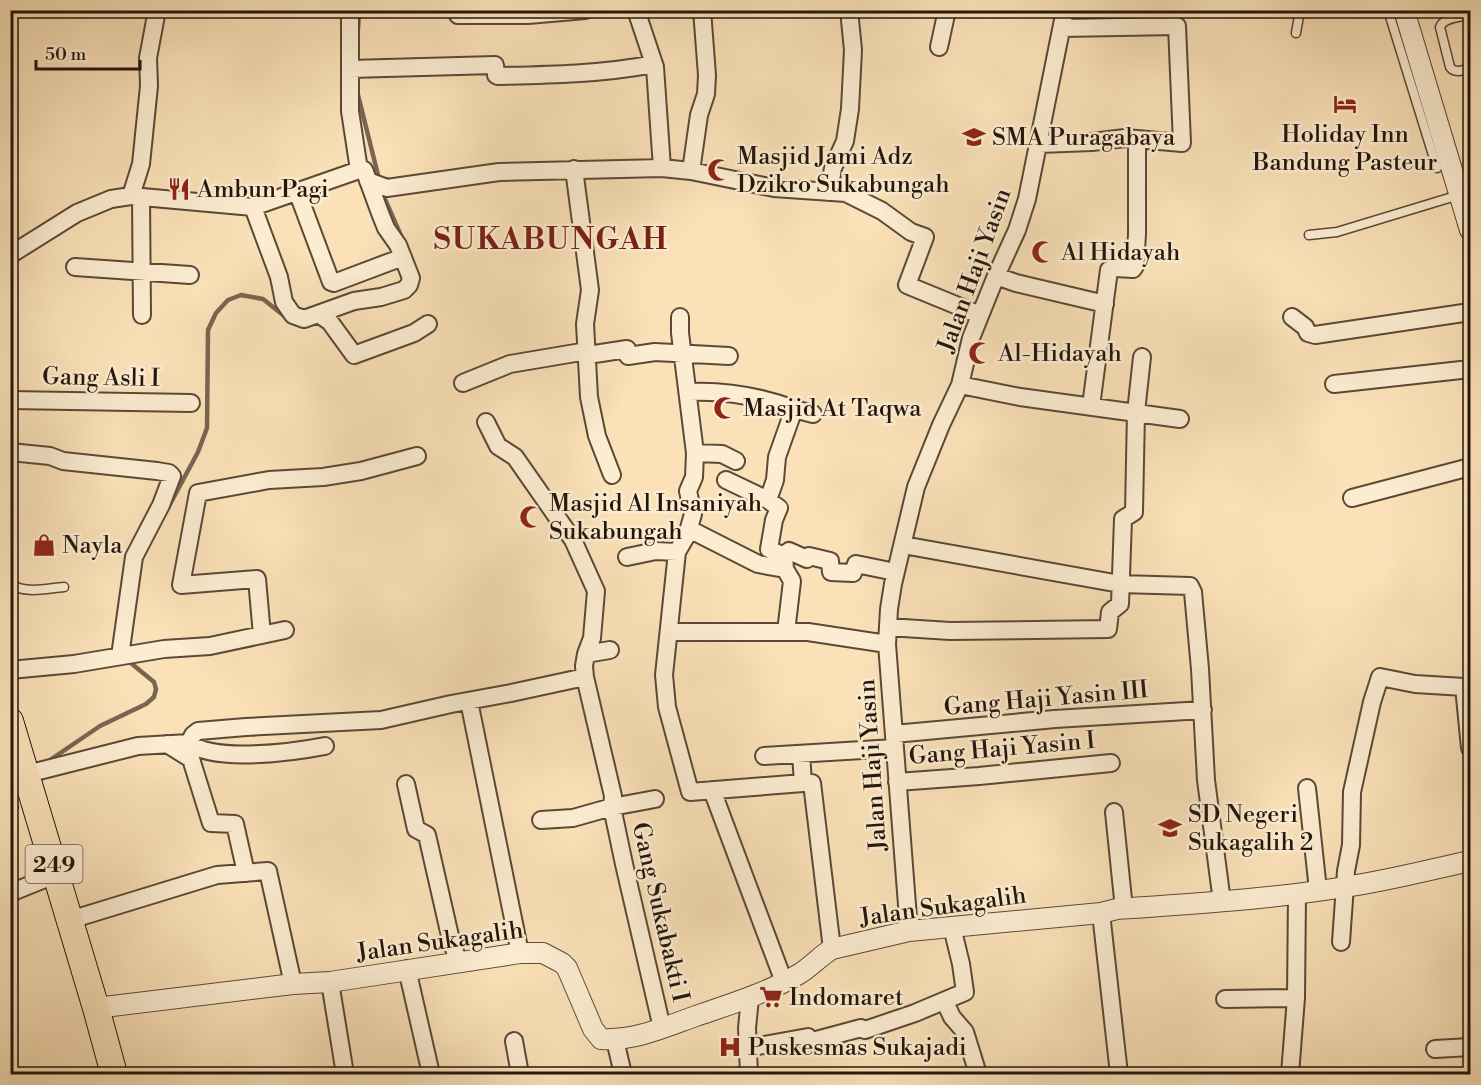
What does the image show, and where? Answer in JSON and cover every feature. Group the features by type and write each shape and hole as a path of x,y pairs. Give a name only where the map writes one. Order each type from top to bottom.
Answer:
{"main road":[{"name":"249","path":"10,721 57,874 114,1074"}],"street":[{"path":"142,315 142,271 136,197 149,86 148,58 158,10"},
{"path":"316,319 354,301 381,297 404,290 411,278 403,257 386,228 364,175 350,111 355,69 350,10"},
{"path":"455,10 458,15 478,16 585,10"},
{"path":"636,10 654,64 662,168"},
{"path":"691,171 699,115 706,94 702,10"},
{"path":"829,192 834,168 844,141 850,109 853,50 849,10"},
{"path":"939,47 947,10"},
{"name":"Jalan Haji Yasin","path":"909,931 887,644 889,609 895,572 916,487 960,385 971,338 1017,230 1027,199 1065,10"},
{"path":"1404,10 1470,230"},
{"path":"1039,144 1137,139 1182,143 1177,26 1062,28"},
{"path":"355,69 495,65 498,76 628,69 654,64"},
{"path":"1091,406 1109,270 1133,269 1134,266 1137,234 1137,139"},
{"path":"10,255 77,213 111,199 136,197 253,207 297,191 364,175 390,188 499,172 662,168 691,171 774,188 846,193 882,212 910,232 925,237 907,285 980,315"},
{"path":"574,169 590,290 585,324 589,397 597,436 612,475"},
{"path":"297,191 331,282 334,284 403,257"},
{"path":"253,207 279,277 284,302 293,315 316,319 354,355 414,333 428,324"},
{"path":"75,267 190,275"},
{"path":"996,276 1104,304"},
{"path":"1292,317 1305,327 1308,333 1315,335 1470,312"},
{"path":"680,317 695,453 694,477 688,489 693,508 689,529 677,552 664,675 667,707 690,792 812,783 832,949"},
{"path":"463,383 510,364 627,349 628,356 655,352 729,356"},
{"path":"888,627 950,631 1106,630 1110,627 1110,612 1120,604 1123,519 1134,512 1136,412 1142,357"},
{"path":"1334,384 1470,369"},
{"path":"960,385 1020,397 1180,418"},
{"path":"688,392 719,390 766,398 813,414"},
{"name":"Gang Asli I","path":"10,400 191,403"},
{"path":"768,500 775,480 777,456 794,409"},
{"name":"Gang Sukabakti I","path":"486,422 498,446 514,457 573,540 596,591 592,638 584,666 585,677 613,796 612,807 662,1028"},
{"path":"10,452 50,456 63,461 157,471 169,473 172,476 161,505 134,557 124,655"},
{"path":"695,453 722,454 736,461"},
{"path":"262,635 257,579 181,585 198,493 269,480 323,477 361,471 417,456"},
{"path":"1352,498 1470,467"},
{"path":"726,480 768,500 779,508 774,520 769,549 784,563 792,582 786,632"},
{"path":"689,529 758,564 784,563"},
{"path":"903,545 1120,584 1190,586 1203,710 1206,780 1222,902"},
{"path":"627,557 656,551 677,552"},
{"path":"784,563 789,551 807,559 809,556 830,561 831,572 853,573 856,564 895,572"},
{"path":"10,670 74,664 164,649 210,646 285,630"},
{"path":"669,632 808,632 887,644"},
{"path":"586,654 610,650"},
{"path":"189,742 198,731 381,720 585,677"},
{"path":"1341,942 1344,887 1352,845 1352,792 1372,702 1380,677 1415,684 1467,688 1470,748"},
{"path":"469,700 520,953"},
{"name":"Gang Haji Yasin III","path":"764,756 801,754 1055,719 1203,710"},
{"path":"27,774 138,746 189,742 203,750 244,754 285,753 325,746"},
{"path":"167,744 191,759 211,823 235,824 246,873"},
{"path":"801,754 803,783"},
{"name":"Gang Haji Yasin I","path":"897,782 1111,762"},
{"path":"406,784 416,829 427,835 458,961"},
{"path":"1307,788 1318,890"},
{"path":"712,790 784,982"},
{"path":"541,819 573,818 612,807 655,799"},
{"path":"1114,812 1124,909"},
{"name":"Jalan Sukagalih","path":"96,1008 293,984 330,982 520,953 543,953 562,963 572,978 593,1029 601,1039 615,1040 642,1035 750,998 802,972 822,954 832,949 909,931 1297,894 1344,887 1470,861"},
{"path":"70,920 217,875 268,871 293,984"},
{"path":"10,892 57,874"},
{"path":"1290,1074 1296,998 1297,894"},
{"path":"1101,913 1119,1074"},
{"path":"747,1048 808,1038 809,1042 861,1028 865,1030 945,1002 966,991 952,927"},
{"path":"407,969 431,1074"},
{"path":"330,982 345,1074"},
{"path":"749,1074 747,1048 750,998"},
{"path":"1225,999 1296,998"},
{"path":"945,1002 951,1017 965,1032 978,1074"},
{"path":"615,1040 623,1074"},
{"path":"514,1041 520,1074"},
{"path":"1435,1049 1470,1047"}],"lane":[{"path":"1296,33 1300,10"},
{"path":"1388,10 1437,168"},
{"path":"1470,15 1445,21 1440,27 1452,70 1455,72 1470,68"},
{"path":"1309,235 1337,232 1460,195"},
{"path":"10,583 29,590 64,587"}],"waterway":[{"path":"358,29 359,10"},
{"path":"357,91 379,179"},
{"path":"381,190 402,238"},
{"path":"168,508 198,452 207,428 208,330 216,313 228,300 241,295 263,299 288,319"},
{"path":"47,762 100,726 146,704 154,697 156,689 154,682 128,658"},
{"path":"10,808 17,807"}],"place":[{"name":"Holiday Inn Bandung Pasteur","path":"1345,104"},
{"name":"SMA Puragabaya","path":"974,137"},
{"name":"Masjid Jami Adz Dzikro Sukabungah","path":"719,170"},
{"name":"Ambun Pagi","path":"179,189"},
{"name":"Al Hidayah","path":"1043,252"},
{"name":"Al-Hidayah","path":"980,353"},
{"name":"Masjid At Taqwa","path":"725,408"},
{"name":"Masjid Al Insaniyah Sukabungah","path":"531,517"},
{"name":"Nayla","path":"44,545"},
{"name":"SD Negeri Sukagalih 2","path":"1170,828"},
{"name":"Indomaret","path":"771,997"},
{"name":"Puskesmas Sukajadi","path":"730,1047"}],"district":[{"name":"SUKABUNGAH","path":"551,239"}]}
